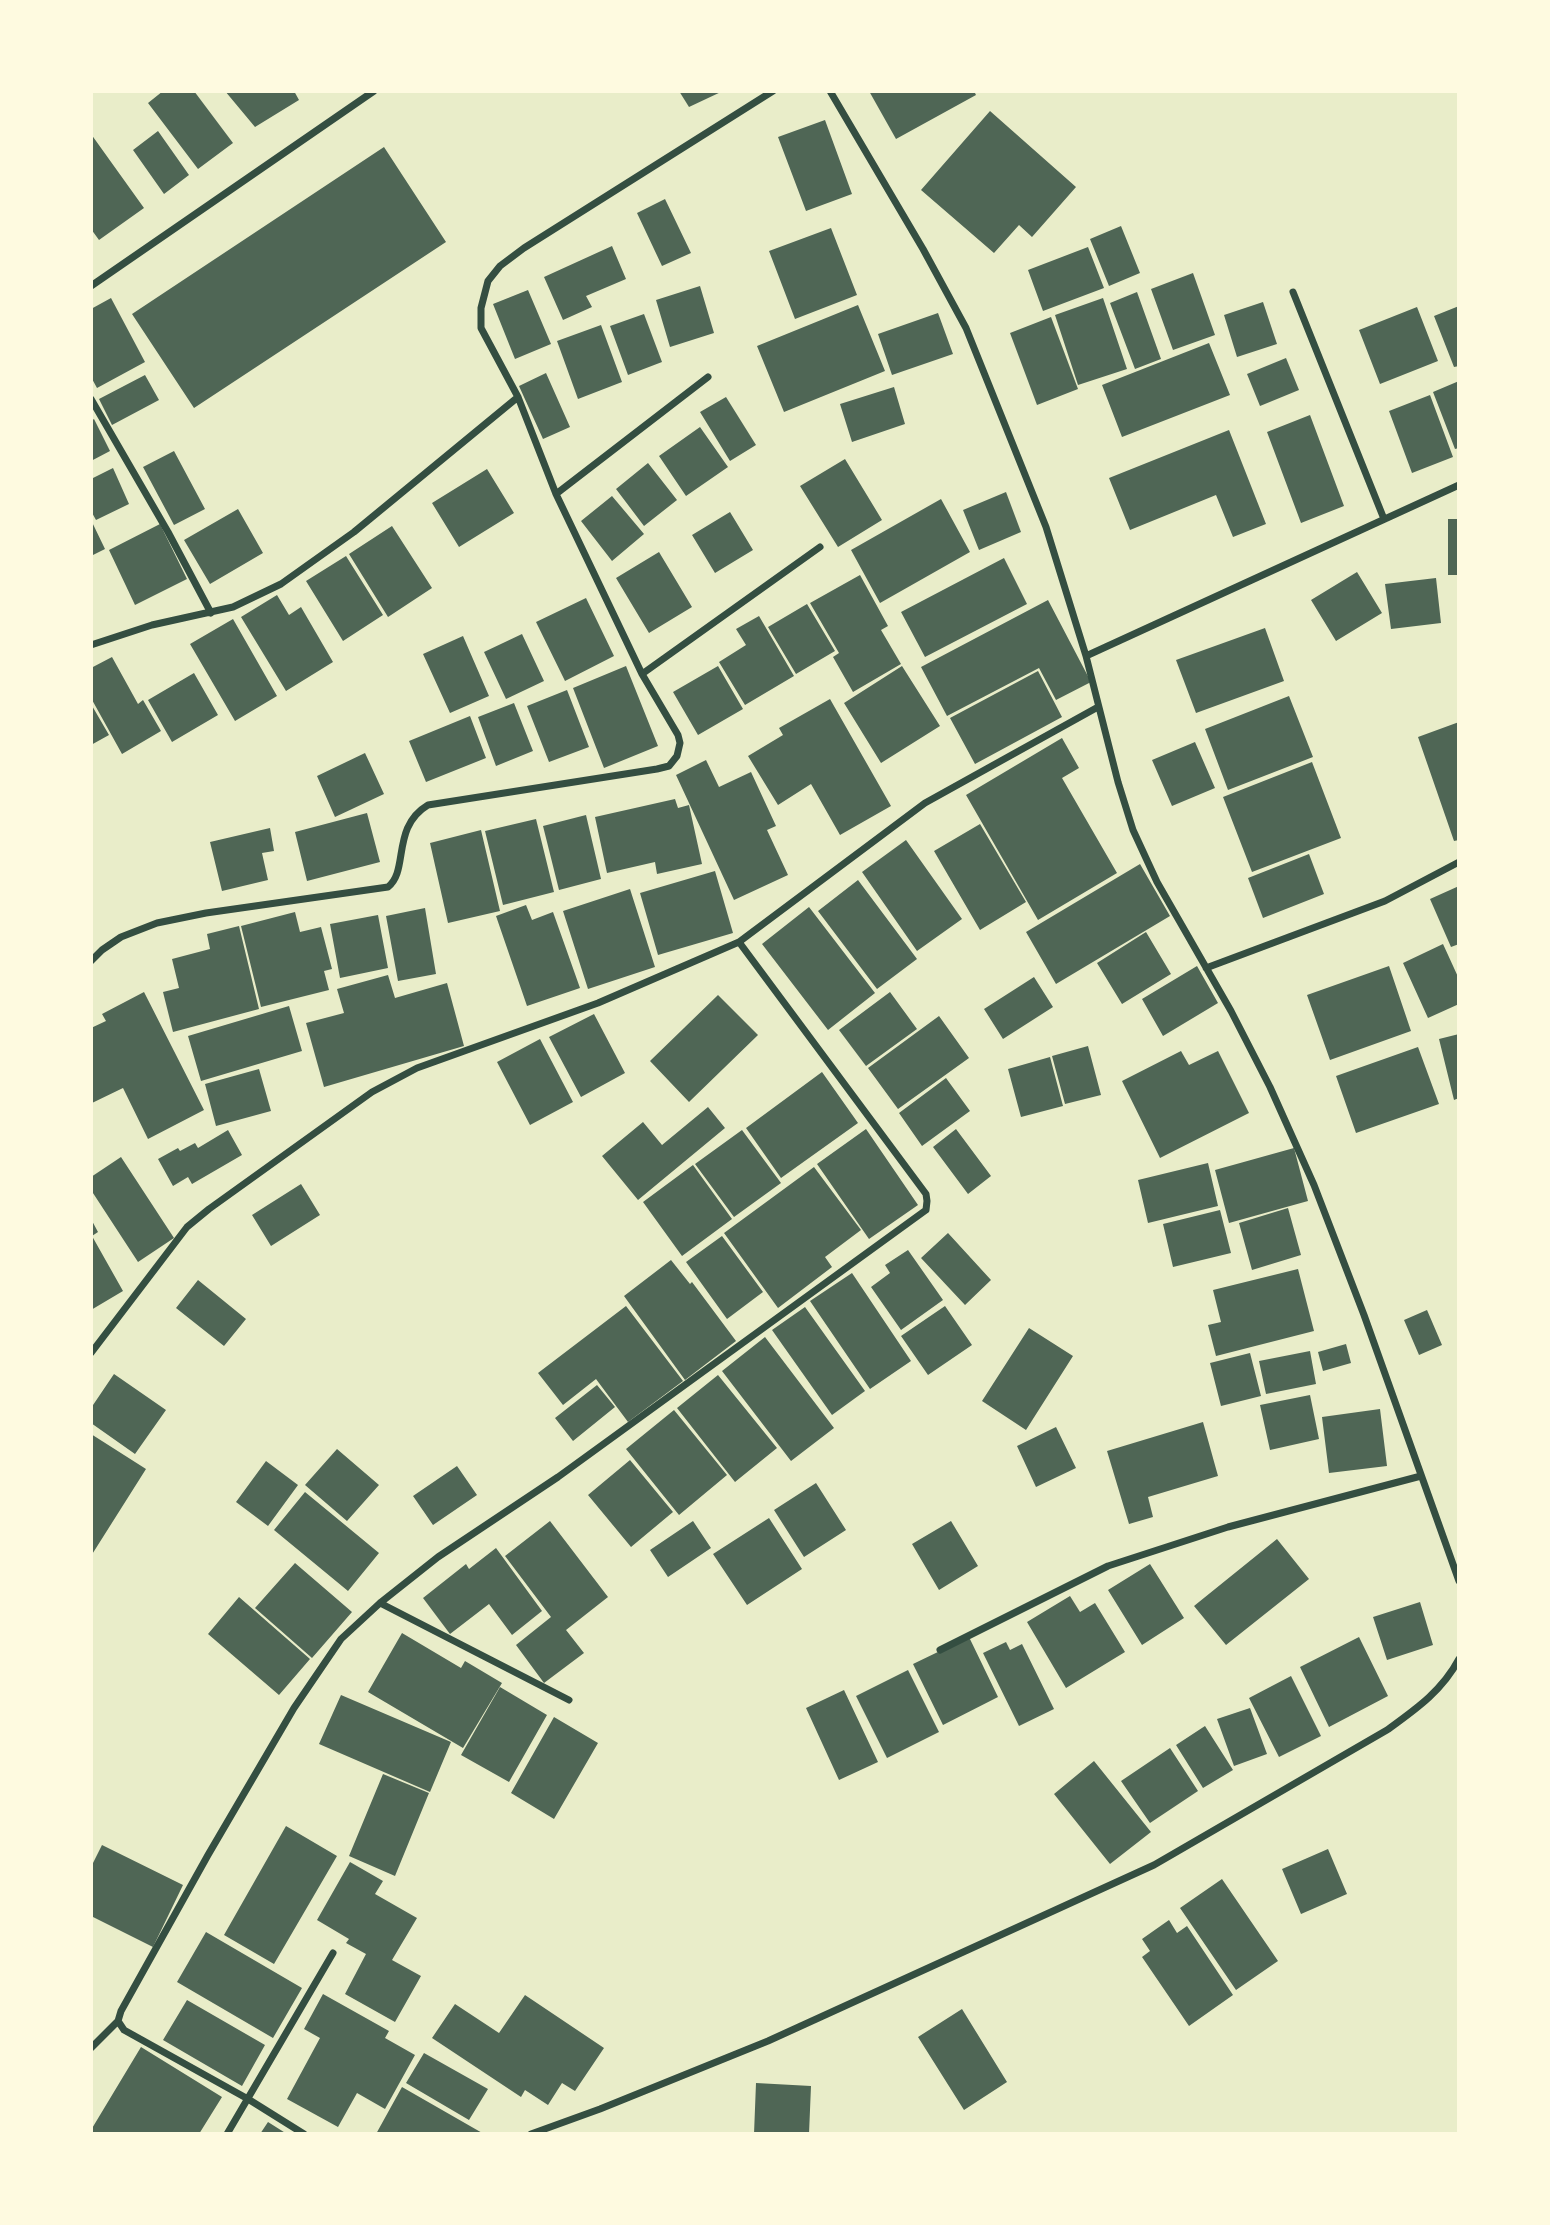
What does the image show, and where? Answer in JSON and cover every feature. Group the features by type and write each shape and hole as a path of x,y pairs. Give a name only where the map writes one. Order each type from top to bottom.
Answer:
{"street":[{"path":"91,286 374,91"},
{"path":"91,961 121,937 157,923 206,913 388,887 395,880 406,829 419,809 428,805 669,766 677,757 680,743 678,735 642,674 556,494 518,397 481,328 483,293 488,281 500,267 574,216 773,91"},
{"path":"830,91 966,328 1046,527 1086,656 1133,830 1157,883 1264,1076 1314,1185 1364,1315 1459,1581"},
{"path":"1293,292 1384,519"},
{"path":"556,494 708,377"},
{"path":"91,645 152,625 211,613 250,601 298,573 354,532 518,397"},
{"path":"91,399 168,531 211,613"},
{"path":"1086,656 1459,485"},
{"path":"642,674 820,547"},
{"path":"91,1353 187,1227 372,1092 417,1068 598,1003 739,942 925,803 1098,707"},
{"path":"1206,968 1385,901 1459,862"},
{"path":"91,2048 118,2021 121,2011 201,1867 308,1686 341,1639 380,1603 438,1557 558,1477 926,1210 926,1194 739,942"},
{"path":"940,1650 1108,1566 1228,1527 1421,1476"},
{"path":"380,1603 569,1700"},
{"path":"531,2134 768,2042 1154,1865 1387,1730 1423,1704 1442,1686 1459,1659"},
{"path":"227,2134 333,1953"},
{"path":"118,2021 124,2031 248,2099 304,2134"}],"building":[{"path":"163,91 194,91 233,143 198,169 148,103"},
{"path":"225,91 294,91 299,100 255,127"},
{"path":"679,91 723,91 689,107"},
{"path":"869,91 974,91 976,95 896,139"},
{"path":"990,111 1076,187 1032,237 1019,225 994,253 921,190"},
{"path":"825,120 852,194 806,211 778,137"},
{"path":"158,131 189,175 164,194 133,150"},
{"path":"91,134 144,208 99,240 91,229"},
{"path":"384,147 446,242 194,408 132,314"},
{"path":"665,199 691,253 662,266 637,213"},
{"path":"1121,226 1140,273 1109,286 1090,239"},
{"path":"831,228 857,295 795,319 769,251"},
{"path":"612,246 626,279 586,296 592,307 563,320 544,277"},
{"path":"1088,247 1104,288 1043,311 1028,270"},
{"path":"1193,273 1215,335 1173,350 1151,289"},
{"path":"700,286 714,333 670,347 656,300"},
{"path":"528,290 551,344 515,359 493,304"},
{"path":"1137,292 1161,359 1135,369 1110,303"},
{"path":"111,298 145,362 97,388 91,377 91,309"},
{"path":"1103,298 1127,369 1078,385 1055,315"},
{"path":"1263,302 1277,344 1237,357 1224,315"},
{"path":"858,305 885,371 784,412 757,346"},
{"path":"1459,306 1459,366 1454,367 1434,316"},
{"path":"1417,307 1438,361 1380,384 1359,330"},
{"path":"938,313 953,354 892,375 878,334"},
{"path":"644,314 662,362 628,375 610,326"},
{"path":"1051,317 1078,389 1037,405 1010,333"},
{"path":"601,325 622,382 578,399 557,341"},
{"path":"1209,343 1230,395 1122,437 1102,385"},
{"path":"1286,358 1299,390 1260,406 1247,374"},
{"path":"546,373 570,427 543,439 519,386"},
{"path":"145,375 159,400 112,425 99,399"},
{"path":"1459,381 1459,448 1455,449 1433,392"},
{"path":"894,387 905,424 852,442 840,404"},
{"path":"1430,395 1453,457 1412,473 1389,411"},
{"path":"726,397 756,445 730,461 700,412"},
{"path":"1310,415 1344,506 1301,523 1267,432"},
{"path":"94,419 110,451 91,461 91,421"},
{"path":"700,427 728,467 686,496 659,456"},
{"path":"1229,430 1266,524 1233,537 1216,495 1130,530 1109,478"},
{"path":"174,451 205,509 174,525 143,467"},
{"path":"845,459 882,520 838,547 800,486"},
{"path":"648,463 677,500 644,526 616,489"},
{"path":"113,468 129,504 96,520 91,511 91,479"},
{"path":"487,469 514,513 459,547 432,503"},
{"path":"1006,492 1021,532 979,550 963,510"},
{"path":"612,496 644,534 612,561 581,521"},
{"path":"941,499 970,552 880,603 851,550"},
{"path":"238,509 263,553 210,584 184,540"},
{"path":"730,512 753,550 715,573 692,535"},
{"path":"1448,519 1459,519 1459,575 1448,575"},
{"path":"91,520 105,549 91,556"},
{"path":"160,524 187,579 135,605 109,550"},
{"path":"392,526 432,588 388,617 349,554"},
{"path":"659,552 692,607 649,633 616,578"},
{"path":"346,556 383,615 343,641 306,581"},
{"path":"1004,558 1027,604 925,657 901,612"},
{"path":"1357,572 1382,613 1336,641 1311,600"},
{"path":"860,575 888,626 881,630 901,664 853,692 833,657 839,653 810,603"},
{"path":"1436,578 1441,623 1391,629 1385,584"},
{"path":"277,595 289,615 301,607 333,662 286,691 241,617"},
{"path":"586,598 614,656 565,681 536,622"},
{"path":"1048,600 1091,682 1056,700 1039,668 947,716 921,667"},
{"path":"807,604 835,651 796,674 768,627"},
{"path":"759,616 794,676 745,705 719,662 746,645 736,629"},
{"path":"233,619 277,696 235,721 190,644"},
{"path":"1265,628 1284,681 1196,713 1176,660"},
{"path":"522,634 544,681 506,699 484,652"},
{"path":"463,636 489,696 450,713 423,654"},
{"path":"112,657 138,704 143,700 161,731 122,754 91,698 91,668"},
{"path":"626,666 658,746 604,768 573,688"},
{"path":"718,666 743,709 698,735 673,692"},
{"path":"902,666 940,726 881,763 844,703"},
{"path":"1038,671 1062,717 975,764 950,718"},
{"path":"194,673 218,715 172,742 148,700"},
{"path":"567,690 589,747 549,762 527,706"},
{"path":"1289,696 1313,757 1228,790 1205,729"},
{"path":"830,699 891,806 840,835 811,784 778,805 748,756 783,735 779,728"},
{"path":"514,703 533,751 496,766 478,717"},
{"path":"91,704 109,735 91,745"},
{"path":"470,716 486,758 426,782 409,741"},
{"path":"1459,722 1459,840 1454,841 1418,737"},
{"path":"1062,738 1079,768 1062,778 1117,873 1038,920 966,795"},
{"path":"1195,742 1215,788 1172,806 1152,760"},
{"path":"365,753 384,794 335,817 317,776"},
{"path":"706,760 719,787 751,772 776,826 767,830 788,875 734,900 676,775"},
{"path":"1312,762 1341,838 1252,872 1223,797"},
{"path":"675,799 678,808 689,805 702,864 657,874 655,862 607,873 595,817"},
{"path":"367,813 380,862 307,881 295,832"},
{"path":"586,815 601,879 559,890 543,826"},
{"path":"536,819 554,892 503,905 485,831"},
{"path":"980,824 1026,902 980,930 934,851"},
{"path":"270,828 274,851 262,853 268,880 222,891 210,842"},
{"path":"481,830 500,911 448,923 430,843"},
{"path":"906,840 962,919 917,951 862,872"},
{"path":"1309,854 1324,894 1263,918 1248,878"},
{"path":"1140,864 1170,916 1056,984 1026,932"},
{"path":"715,871 733,933 658,955 640,893"},
{"path":"858,880 917,959 877,989 818,911"},
{"path":"1459,886 1459,944 1451,947 1430,899"},
{"path":"630,889 655,967 588,989 563,911"},
{"path":"526,905 532,920 553,912 580,988 527,1006 496,916"},
{"path":"809,907 875,993 828,1030 762,944"},
{"path":"425,908 436,974 398,981 386,916"},
{"path":"295,912 300,932 321,927 332,969 324,971 329,990 261,1007 241,926"},
{"path":"378,915 388,968 340,978 330,924"},
{"path":"239,926 259,1009 173,1032 163,992 179,988 172,959 210,949 207,934"},
{"path":"1146,932 1171,974 1122,1004 1097,963"},
{"path":"1443,944 1459,979 1459,1004 1428,1018 1403,963"},
{"path":"1197,966 1218,1003 1163,1036 1142,999"},
{"path":"1389,966 1411,1031 1330,1060 1307,995"},
{"path":"388,975 395,998 447,983 464,1046 324,1087 306,1023 344,1013 337,989"},
{"path":"1034,977 1053,1007 1003,1039 984,1009"},
{"path":"144,992 204,1110 148,1139 123,1088 92,1103 91,1101 91,1028 106,1021 102,1014"},
{"path":"890,992 917,1029 866,1066 839,1030"},
{"path":"718,995 758,1035 689,1102 650,1061"},
{"path":"289,1006 302,1051 201,1081 188,1036"},
{"path":"594,1014 625,1073 581,1097 549,1037"},
{"path":"939,1016 969,1058 898,1109 868,1068"},
{"path":"1459,1034 1459,1098 1454,1100 1439,1039"},
{"path":"540,1039 573,1102 530,1125 497,1062"},
{"path":"1088,1046 1101,1095 1065,1104 1052,1056"},
{"path":"1418,1047 1439,1104 1356,1133 1336,1076"},
{"path":"1181,1051 1189,1065 1218,1051 1249,1113 1160,1158 1122,1081"},
{"path":"1050,1057 1063,1106 1021,1117 1008,1069"},
{"path":"259,1069 271,1111 216,1126 205,1084"},
{"path":"822,1072 858,1123 781,1178 746,1128"},
{"path":"946,1078 970,1111 922,1146 899,1113"},
{"path":"708,1107 725,1128 638,1200 602,1156 643,1122 662,1145"},
{"path":"866,1129 918,1205 869,1239 817,1164"},
{"path":"956,1129 991,1176 968,1194 933,1147"},
{"path":"228,1130 242,1155 192,1184 188,1177 173,1186 158,1159 178,1148 180,1151 195,1143 198,1148"},
{"path":"742,1130 781,1183 734,1217 695,1164"},
{"path":"1294,1148 1308,1201 1229,1223 1215,1170"},
{"path":"121,1157 174,1238 138,1262 91,1190 91,1177"},
{"path":"1208,1163 1218,1206 1148,1223 1138,1180"},
{"path":"693,1165 732,1219 682,1256 643,1202"},
{"path":"814,1167 861,1230 825,1257 832,1267 778,1308 724,1233"},
{"path":"301,1184 320,1215 271,1246 252,1215"},
{"path":"1288,1208 1301,1255 1252,1270 1239,1223"},
{"path":"1220,1210 1231,1253 1173,1267 1163,1224"},
{"path":"91,1219 98,1232 92,1236 123,1291 91,1310"},
{"path":"948,1233 991,1280 965,1305 921,1258"},
{"path":"722,1236 763,1292 727,1319 686,1262"},
{"path":"908,1250 943,1300 901,1330 871,1287 890,1273 885,1265"},
{"path":"671,1260 690,1284 692,1282 736,1341 685,1380 624,1296"},
{"path":"1298,1269 1314,1331 1216,1356 1208,1325 1221,1322 1213,1290"},
{"path":"852,1273 911,1361 870,1389 810,1301"},
{"path":"198,1280 246,1319 224,1346 176,1308"},
{"path":"626,1306 683,1381 628,1422 596,1379 563,1405 538,1373"},
{"path":"945,1306 972,1345 928,1375 901,1336"},
{"path":"805,1307 865,1391 832,1415 772,1330"},
{"path":"1427,1310 1442,1345 1419,1355 1404,1320"},
{"path":"1029,1328 1073,1356 1026,1430 982,1401"},
{"path":"765,1337 834,1428 791,1461 722,1371"},
{"path":"1346,1344 1351,1363 1323,1371 1318,1352"},
{"path":"1310,1351 1316,1384 1266,1394 1259,1361"},
{"path":"1250,1353 1261,1396 1221,1406 1210,1363"},
{"path":"114,1374 166,1410 135,1454 91,1423 91,1408"},
{"path":"718,1375 777,1448 735,1482 677,1408"},
{"path":"597,1385 615,1407 573,1441 555,1418"},
{"path":"1310,1395 1319,1439 1270,1450 1260,1405"},
{"path":"1380,1409 1387,1466 1329,1473 1322,1417"},
{"path":"674,1410 727,1475 679,1515 626,1449"},
{"path":"1203,1422 1218,1476 1148,1497 1153,1517 1129,1524 1107,1451"},
{"path":"1056,1427 1076,1468 1036,1487 1017,1446"},
{"path":"91,1434 146,1469 91,1556"},
{"path":"337,1449 379,1485 347,1521 305,1485"},
{"path":"630,1460 673,1512 631,1547 588,1495"},
{"path":"266,1461 298,1485 268,1526 236,1502"},
{"path":"457,1466 477,1495 433,1525 413,1496"},
{"path":"816,1483 846,1530 804,1557 774,1510"},
{"path":"305,1492 379,1553 348,1591 274,1530"},
{"path":"769,1518 802,1569 747,1605 713,1554"},
{"path":"550,1521 608,1597 566,1630 584,1653 544,1683 516,1645 551,1617 505,1556"},
{"path":"693,1521 711,1548 668,1577 650,1550"},
{"path":"951,1521 978,1566 939,1590 912,1544"},
{"path":"1277,1539 1309,1579 1226,1645 1194,1606"},
{"path":"496,1548 542,1611 512,1635 489,1604 450,1634 423,1598 466,1564 469,1569"},
{"path":"295,1563 352,1612 312,1658 255,1608"},
{"path":"1150,1564 1184,1618 1142,1645 1108,1590"},
{"path":"1070,1596 1080,1612 1095,1603 1125,1652 1066,1688 1027,1622"},
{"path":"239,1597 310,1659 279,1695 208,1634"},
{"path":"1420,1602 1433,1645 1387,1660 1373,1617"},
{"path":"402,1633 461,1668 465,1661 502,1683 463,1748 368,1692"},
{"path":"969,1637 998,1697 943,1725 913,1664"},
{"path":"1359,1637 1388,1696 1329,1727 1300,1667"},
{"path":"1006,1642 1010,1650 1022,1644 1054,1709 1019,1726 983,1653"},
{"path":"908,1670 939,1732 887,1758 856,1696"},
{"path":"1291,1676 1321,1736 1279,1757 1249,1698"},
{"path":"500,1687 547,1715 509,1782 461,1755"},
{"path":"844,1690 878,1762 839,1780 806,1708"},
{"path":"341,1695 451,1742 430,1792 319,1744"},
{"path":"1250,1708 1267,1754 1234,1766 1217,1719"},
{"path":"554,1717 598,1743 554,1819 511,1793"},
{"path":"1205,1726 1233,1770 1203,1788 1176,1745"},
{"path":"1170,1748 1198,1791 1150,1823 1121,1781"},
{"path":"1094,1761 1151,1832 1110,1864 1054,1794"},
{"path":"383,1774 429,1793 395,1876 349,1856"},
{"path":"286,1826 337,1856 274,1964 224,1935"},
{"path":"102,1845 183,1885 153,1947 91,1916 91,1867"},
{"path":"1328,1849 1347,1894 1301,1914 1282,1869"},
{"path":"350,1862 383,1881 375,1894 417,1918 392,1960 421,1976 395,2022 345,1994 366,1954 346,1943 349,1939 317,1920"},
{"path":"1222,1879 1278,1961 1236,1990 1180,1908"},
{"path":"1169,1920 1177,1933 1187,1926 1233,1995 1189,2026 1142,1957 1150,1951 1142,1939"},
{"path":"206,1932 302,1988 273,2038 177,1982"},
{"path":"323,1994 389,2031 385,2038 415,2055 385,2109 357,2093 338,2127 287,2099 320,2038 304,2029"},
{"path":"525,1995 604,2048 575,2091 562,2083 548,2105 525,2090 521,2097 432,2038 455,2004 499,2033"},
{"path":"187,2000 265,2045 242,2086 163,2040"},
{"path":"962,2009 1007,2082 964,2110 918,2037"},
{"path":"141,2047 222,2097 199,2134 91,2134"},
{"path":"424,2053 488,2089 469,2120 406,2083"},
{"path":"756,2083 811,2086 809,2134 754,2134"},
{"path":"402,2087 484,2134 376,2134"},
{"path":"268,2122 287,2134 260,2134"}]}
